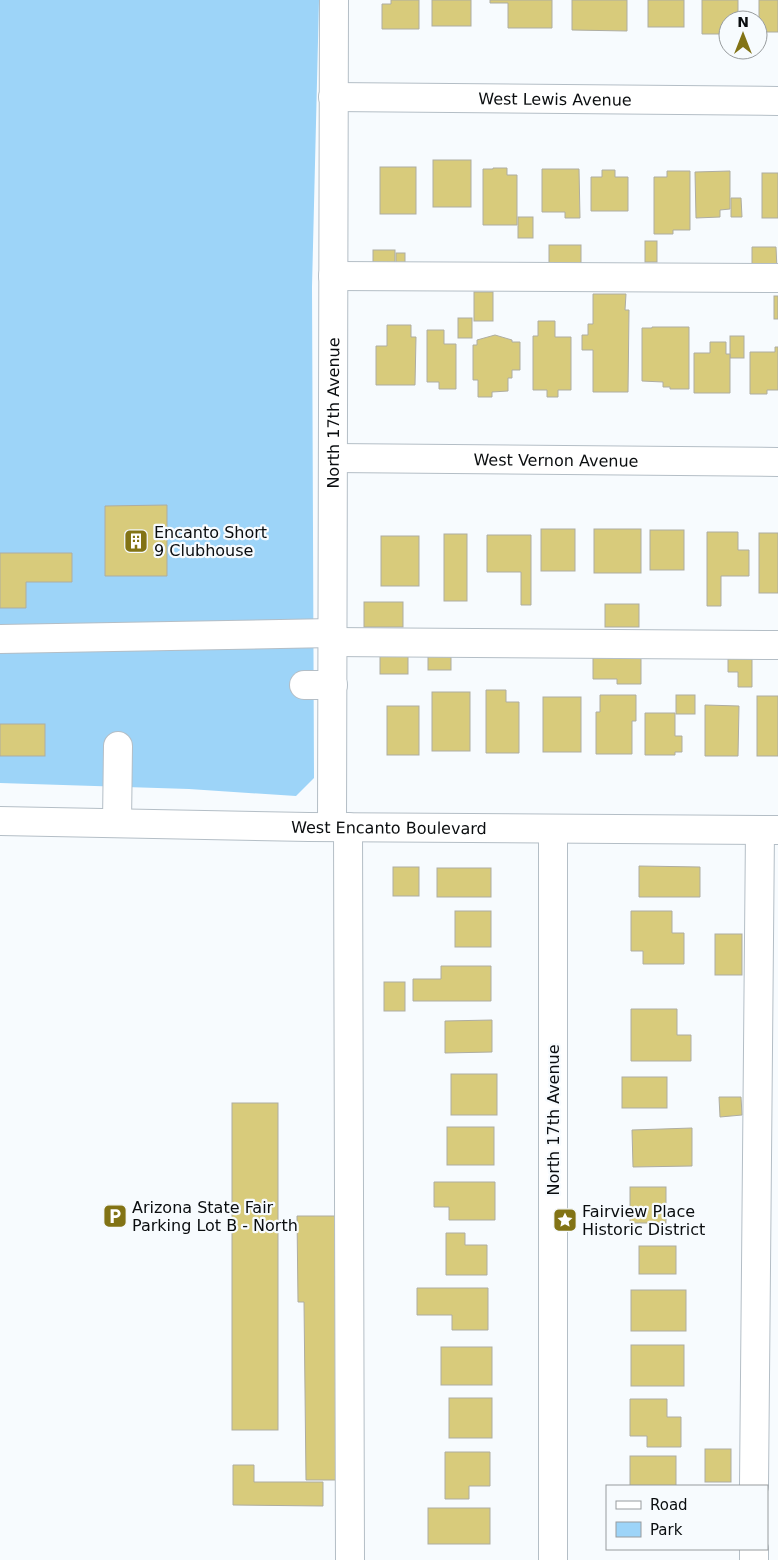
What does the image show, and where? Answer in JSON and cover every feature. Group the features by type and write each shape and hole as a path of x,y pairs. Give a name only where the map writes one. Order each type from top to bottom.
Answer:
{"street":[{"name":"North 17th Avenue","path":"334,0 332,685 340,827 350,1560"},
{"name":"West Lewis Avenue","path":"333,97 778,101"},
{"path":"333,276 778,278"},
{"name":"West Vernon Avenue","path":"334,458 778,462"},
{"path":"0,639 332,638 778,645"},
{"path":"304,685 332,685"},
{"path":"117,824 118,746"},
{"name":"West Encanto Boulevard","path":"0,821 553,830 769,830"},
{"name":"North 17th Avenue","path":"553,830 553,1560"},
{"path":"754,1485 769,830"}],"green space":[{"path":"0,0 319,0 312,287 314,778 296,796 189,789 0,783"}],"building":[{"path":"391,0 419,0 419,29 382,29 382,4 391,4"},
{"path":"432,0 471,0 471,26 432,26"},
{"path":"490,0 552,0 552,28 508,28 508,3 490,3"},
{"path":"572,0 627,0 627,31 572,30"},
{"path":"648,0 684,0 684,27 648,27"},
{"path":"702,0 738,0 738,10 718,10 718,34 702,34"},
{"path":"759,0 778,0 778,32 768,32 768,10 759,10"},
{"path":"433,160 471,160 471,207 433,207"},
{"path":"380,167 416,167 416,214 380,214"},
{"path":"507,168 507,175 517,175 517,225 483,225 483,169"},
{"path":"542,169 579,169 580,218 565,218 565,212 542,212"},
{"path":"602,170 615,170 615,177 628,177 628,211 591,211 591,177 602,177"},
{"path":"667,171 690,171 690,230 673,230 673,234 654,234 654,177 667,177"},
{"path":"730,171 730,209 720,210 720,217 696,218 695,172"},
{"path":"762,173 778,173 778,218 762,218"},
{"path":"731,198 741,198 742,217 731,217"},
{"path":"518,217 533,217 533,238 518,238"},
{"path":"645,241 657,241 657,262 645,262"},
{"path":"549,245 581,245 581,272 549,272"},
{"path":"752,247 776,247 777,269 752,269"},
{"path":"373,250 395,250 395,265 373,265"},
{"path":"396,253 405,253 405,264 396,264"},
{"path":"474,292 493,292 493,321 474,321"},
{"path":"593,294 626,294 625,310 629,310 628,392 593,392 593,350 582,350 582,335 588,335 588,324 593,324"},
{"path":"774,296 778,296 778,319 774,319"},
{"path":"458,318 472,318 472,338 458,338"},
{"path":"538,321 555,321 555,337 571,337 571,390 558,390 558,397 547,397 547,390 533,390 533,336 538,336"},
{"path":"387,325 411,325 411,337 416,337 415,385 376,385 376,346 387,346"},
{"path":"689,327 689,389 670,389 670,387 663,387 663,382 642,381 642,328"},
{"path":"427,330 444,330 444,344 456,344 456,389 439,389 439,382 427,382"},
{"path":"495,335 512,340 512,342 520,342 520,370 512,370 512,378 508,378 508,391 492,392 492,397 478,397 478,380 473,380 473,345 477,345 477,340"},
{"path":"730,336 744,336 744,358 730,358"},
{"path":"710,342 726,342 726,354 730,354 730,393 694,393 694,353 710,353"},
{"path":"775,347 778,347 778,390 767,390 767,394 750,394 750,352 775,352"},
{"name":"Encanto Short 9 Clubhouse","path":"167,505 167,576 105,576 105,506"},
{"path":"541,529 575,529 575,571 541,571"},
{"path":"594,529 641,529 641,573 594,573"},
{"path":"650,530 684,530 684,570 650,570"},
{"path":"707,532 738,532 738,550 749,550 749,576 721,576 721,606 707,606"},
{"path":"759,533 778,533 778,593 759,593"},
{"path":"444,534 467,534 467,601 444,601"},
{"path":"487,535 531,535 531,605 521,605 521,572 487,572"},
{"path":"381,536 419,536 419,586 381,586"},
{"path":"0,553 72,553 72,582 26,582 26,608 0,608"},
{"path":"364,602 403,602 403,627 364,627"},
{"path":"605,604 639,604 639,627 605,627"},
{"path":"380,651 408,651 408,674 380,674"},
{"path":"428,652 451,652 451,670 428,670"},
{"path":"728,652 752,652 752,687 738,687 738,672 728,672"},
{"path":"593,655 641,655 641,684 617,684 617,679 593,679"},
{"path":"486,690 506,690 506,702 519,702 519,753 486,753"},
{"path":"432,692 470,692 470,751 432,751"},
{"path":"600,695 636,695 636,721 632,721 632,754 596,754 596,712 600,712"},
{"path":"676,695 695,695 695,714 676,714"},
{"path":"757,696 778,696 778,756 757,756"},
{"path":"543,697 581,697 581,752 543,752"},
{"path":"705,705 739,706 738,756 705,756"},
{"path":"387,706 419,706 419,755 387,755"},
{"path":"645,713 675,713 675,736 682,736 682,752 675,752 675,755 645,755"},
{"path":"0,724 45,724 45,756 0,756"},
{"path":"639,866 700,867 700,897 639,897"},
{"path":"393,867 419,867 419,896 393,896"},
{"path":"437,868 491,868 491,897 437,897"},
{"path":"455,911 491,911 491,947 455,947"},
{"path":"631,911 672,911 672,933 684,933 684,964 643,964 643,951 631,951"},
{"path":"715,934 742,934 742,975 715,975"},
{"path":"441,966 491,966 491,1001 413,1001 413,979 441,979"},
{"path":"384,982 405,982 405,1011 384,1011"},
{"path":"631,1009 677,1009 677,1035 691,1035 691,1061 631,1061"},
{"path":"492,1020 492,1052 445,1053 445,1021"},
{"path":"451,1074 497,1074 497,1115 451,1115"},
{"path":"622,1077 667,1077 667,1108 622,1108"},
{"path":"719,1097 741,1097 742,1115 720,1117"},
{"path":"232,1103 278,1103 278,1430 232,1430"},
{"path":"447,1127 494,1127 494,1165 447,1165"},
{"path":"692,1128 692,1166 633,1167 632,1130"},
{"path":"434,1182 495,1182 495,1220 449,1220 449,1207 434,1207"},
{"path":"630,1187 666,1187 666,1223 630,1223"},
{"path":"297,1216 342,1216 343,1480 306,1480 304,1302 298,1302"},
{"path":"446,1233 465,1233 465,1245 487,1245 487,1275 446,1275"},
{"path":"639,1246 676,1246 676,1274 639,1274"},
{"path":"417,1288 488,1288 488,1330 452,1330 452,1315 417,1315"},
{"path":"631,1290 686,1290 686,1331 631,1331"},
{"path":"631,1345 684,1345 684,1386 631,1386"},
{"path":"441,1347 492,1347 492,1385 441,1385"},
{"path":"449,1398 492,1398 492,1438 449,1438"},
{"path":"630,1399 667,1399 667,1417 681,1417 681,1447 647,1447 647,1436 630,1436"},
{"path":"705,1449 731,1449 731,1482 705,1482"},
{"path":"445,1452 490,1452 490,1486 469,1486 469,1499 445,1499"},
{"path":"630,1456 676,1456 676,1485 630,1485"},
{"path":"233,1465 254,1465 254,1482 323,1482 323,1506 233,1505"},
{"path":"428,1508 490,1508 490,1544 428,1544"}],"place":[{"name":"Encanto Short 9 Clubhouse","path":"136,541"},
{"name":"Arizona State Fair Parking Lot B - North","path":"115,1216"},
{"name":"Fairview Place Historic District","path":"565,1220"}]}
